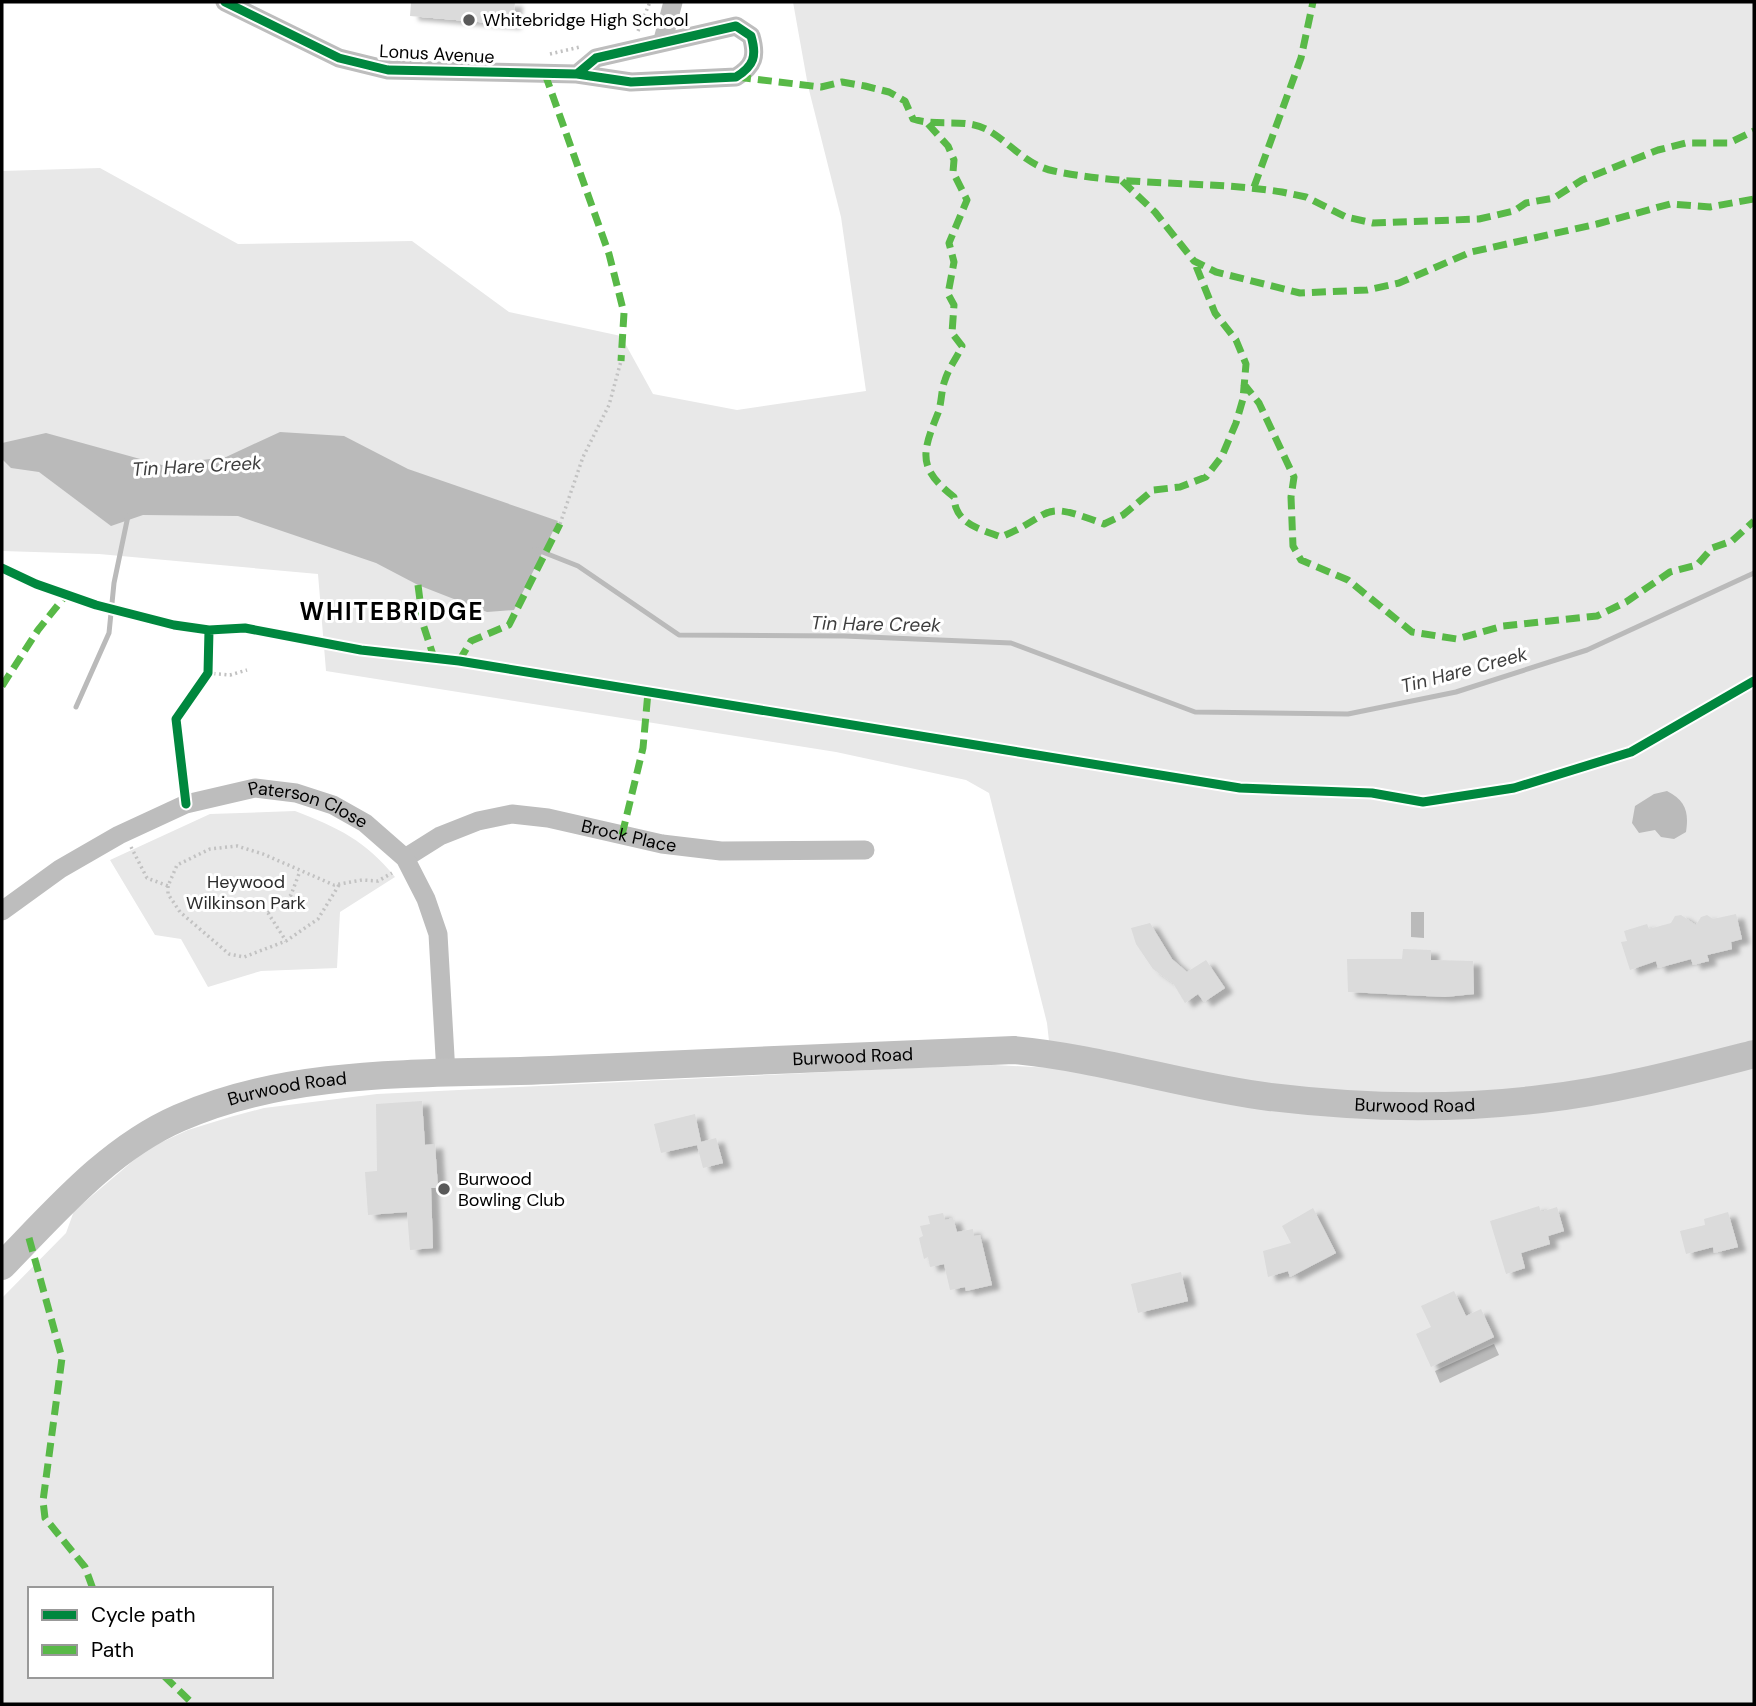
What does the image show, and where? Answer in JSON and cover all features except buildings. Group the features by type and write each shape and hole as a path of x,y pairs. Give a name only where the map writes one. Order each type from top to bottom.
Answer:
{"main road":[{"name":"Burwood Road","path":"2,1266 85,1182 132,1145 177,1119 234,1097 284,1086 346,1078 1014,1050 1061,1055 1267,1096 1353,1106 1447,1107 1542,1099 1661,1078 1754,1054"}],"street":[{"name":"Lonus Avenue","path":"225,2 339,58 388,71 577,74 631,82 736,77 750,69 756,52 751,36 736,26 663,40 596,58 577,74"},
{"path":"663,40 673,2"},
{"name":"Paterson Close","path":"2,911 60,869 119,835 186,804 254,788 296,793 333,805 365,823 426,899 438,934 446,1074"},
{"name":"Brock Place","path":"400,864 440,836 478,821 512,814 548,818 662,844 721,851 865,850"}],"path":[{"path":"637,33 650,2"},
{"path":"543,55 589,45"},
{"path":"560,524 583,457 609,405 621,361"},
{"path":"202,685 208,673 208,663"},
{"path":"208,673 230,675 247,670"},
{"path":"130,845 147,878 168,886"},
{"path":"339,885 318,919 286,942 244,957 229,954 172,902 168,886 177,865 222,846 248,848 339,885 362,880 378,881 400,864"},
{"path":"268,913 291,895 300,871"},
{"path":"258,906 268,913 286,942"}],"green space":[{"path":"793,2 1754,2 1754,1704 2,1704 2,1298 66,1233 74,1211 147,1149 188,1130 264,1108 377,1094 911,1068 995,1065 1052,1068 1047,1023 989,793 966,780 836,752 326,671 318,574 99,554 2,551 2,171 100,168 238,244 412,241 509,312 621,336 653,394 737,410 866,391 841,217 808,86"},
{"name":"Heywood Wilkinson Park","path":"295,811 350,837 373,854 395,877 340,912 337,968 261,971 208,987 181,939 155,935 110,860 210,814"}],"water":[{"path":"280,432 344,436 408,469 558,521 514,610 487,612 418,585 376,563 238,516 143,515 111,526 39,472 11,468 2,459 2,443 46,433 162,465 226,457"},
{"path":"1667,791 1685,808 1686,832 1674,839 1661,837 1655,830 1639,833 1632,823 1635,806 1654,794"},
{"path":"1411,912 1424,912 1424,938 1411,937"},
{"path":"1494,1344 1499,1355 1440,1383 1435,1371"}],"waterway":[{"path":"76,707 109,633 114,583 128,516"},
{"name":"Tin Hare Creek","path":"535,549 578,566 679,635 844,636 1011,643 1195,712 1348,714 1456,692 1587,650 1754,573"}],"marked path":[{"path":"1254,187 1301,58 1313,2"},
{"path":"545,74 609,254 624,313 621,361"},
{"path":"737,77 821,87 842,82 889,92 905,101 913,119 978,126 995,134 1026,159 1054,171 1139,182 1282,192 1306,197 1346,217 1373,223 1479,219 1514,211 1526,203 1554,198 1582,180 1658,150 1686,143 1729,143 1754,131"},
{"path":"928,124 948,146 954,160 953,172 967,200 949,243 954,262 948,294 954,305 952,333 962,346 944,384 926,450 926,459 934,477 954,497 959,514 977,528 1001,537 1049,512 1057,511 1083,516 1104,524 1123,515 1153,490 1180,487 1206,477 1222,456 1236,423 1243,399 1246,364 1236,340 1215,313 1194,261"},
{"path":"1122,181 1155,212 1194,261 1216,272 1300,293 1367,290 1399,283 1471,252 1597,224 1670,204 1710,207 1754,199"},
{"path":"1243,383 1259,403 1294,477 1291,497 1293,546 1301,560 1348,580 1412,632 1457,639 1503,626 1597,616 1626,602 1670,572 1697,565 1712,548 1732,541 1754,521"},
{"path":"459,661 471,641 509,625 560,524"},
{"path":"418,585 423,624 434,658"},
{"path":"2,686 38,630 66,595"},
{"path":"622,835 643,748 648,692"},
{"path":"29,1238 62,1358 43,1501 45,1518 85,1567 92,1587"},
{"path":"166,1678 193,1704"}],"cycle path":[{"path":"225,2 339,58 388,70 577,74 631,82 736,77 750,64 754,55 753,43 751,36 736,26 596,58 577,74"},
{"path":"2,568 36,584 96,605 174,625 209,630 245,628 361,650 459,661 1240,788 1372,793 1423,802 1514,788 1631,752 1754,681"},
{"path":"186,804 176,719 208,673 209,630"}],"place":[{"name":"Whitebridge High School","path":"469,20"},
{"name":"Burwood Bowling Club","path":"444,1189"}],"district":[{"name":"WHITEBRIDGE","path":"392,611"}]}
